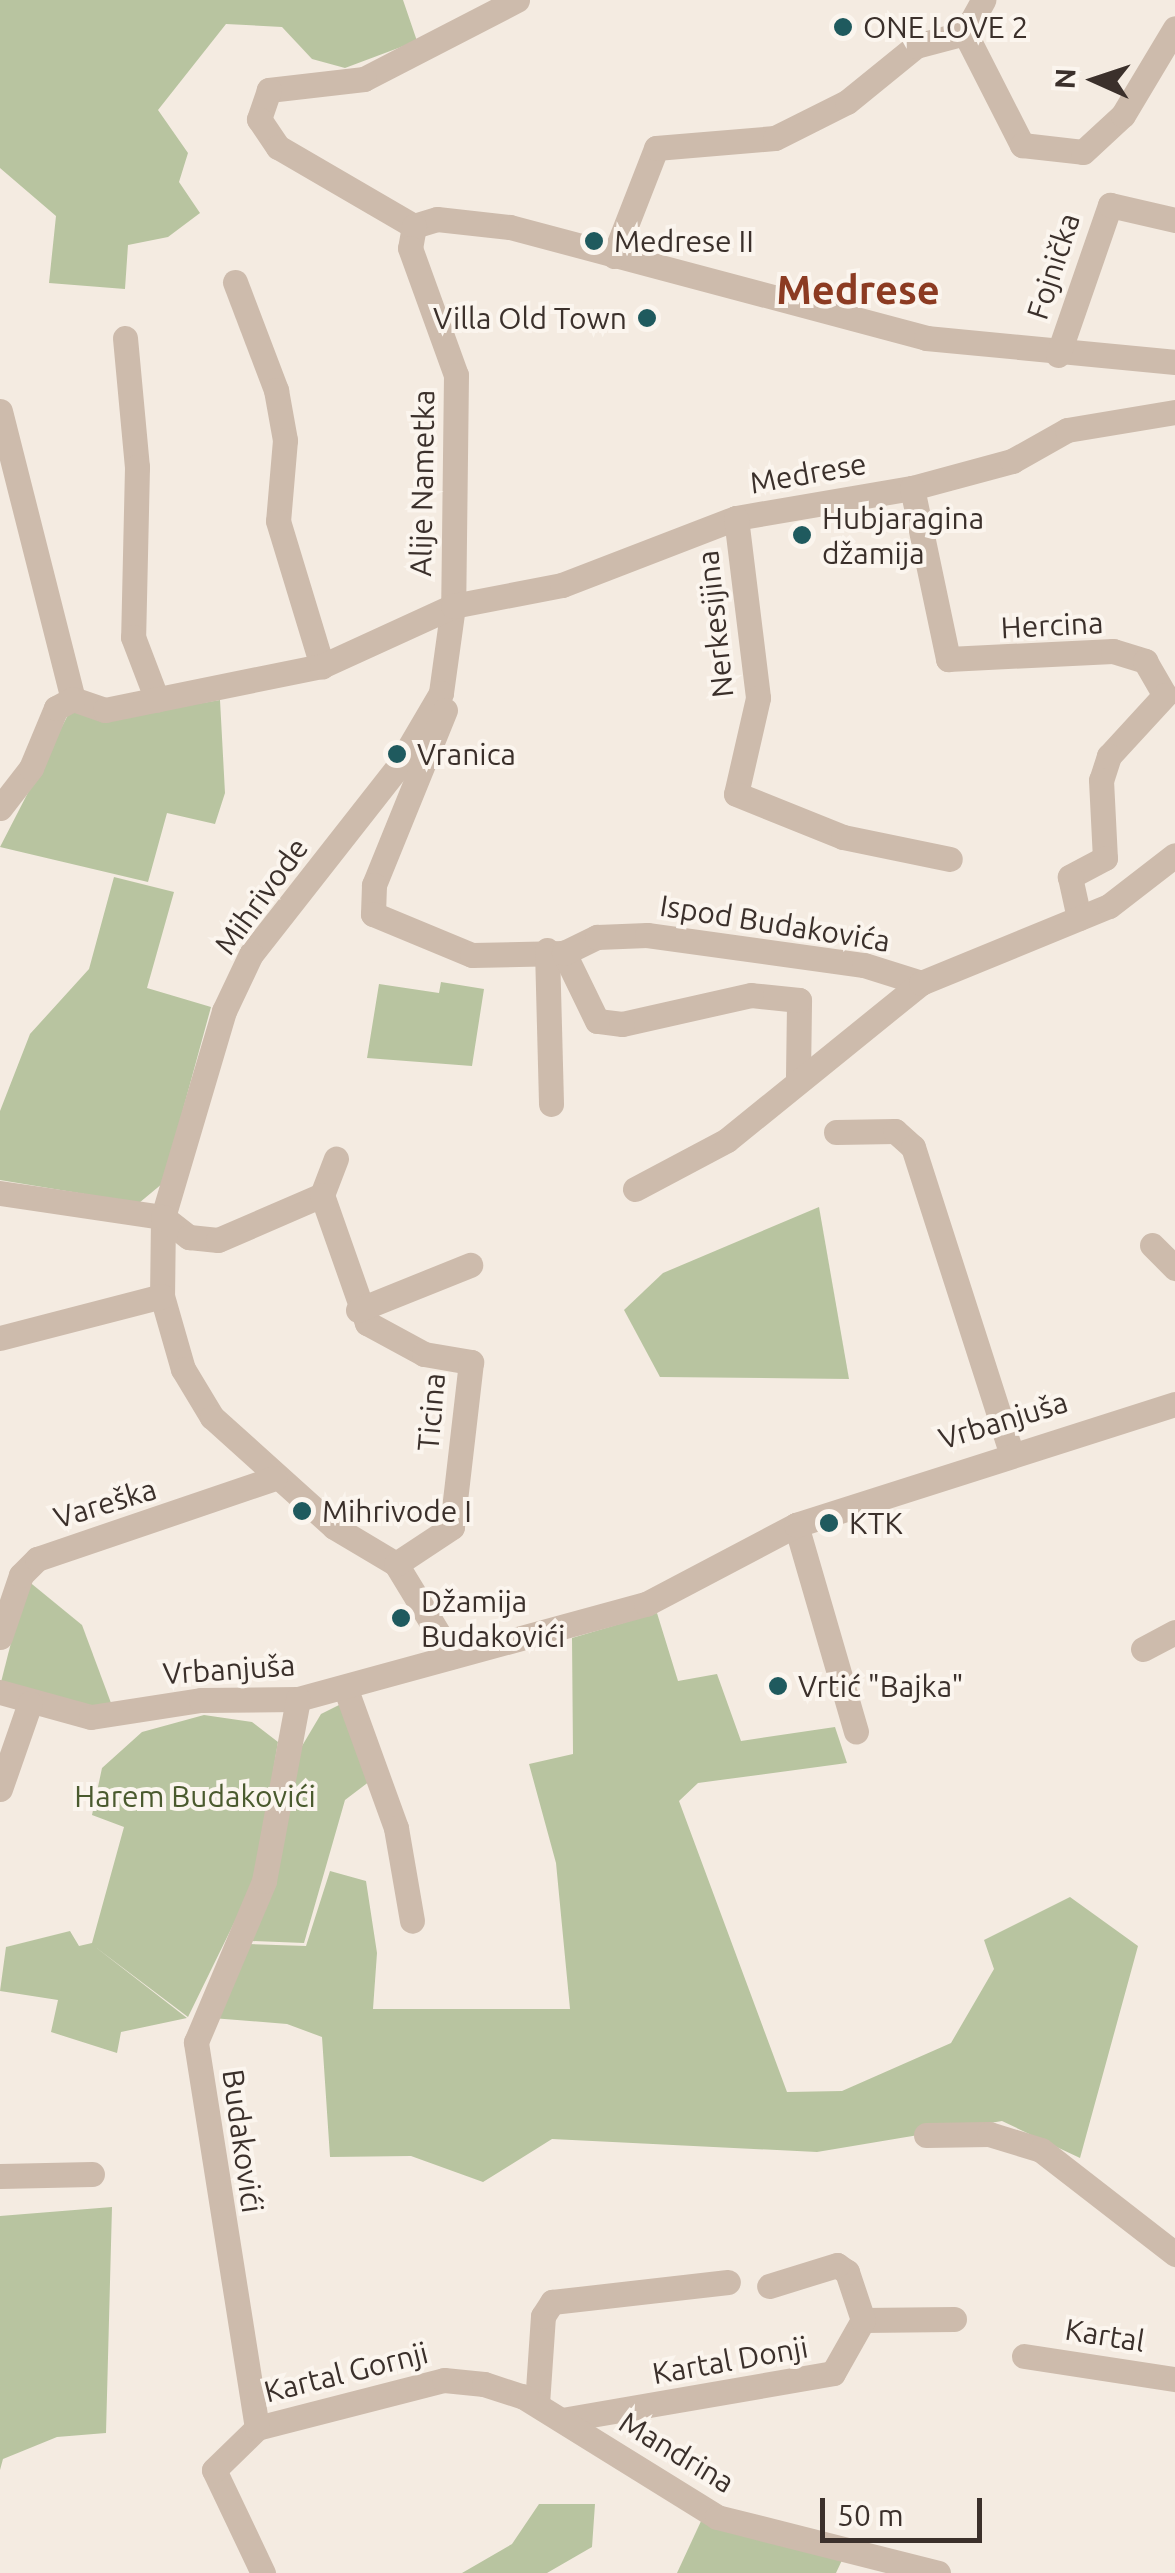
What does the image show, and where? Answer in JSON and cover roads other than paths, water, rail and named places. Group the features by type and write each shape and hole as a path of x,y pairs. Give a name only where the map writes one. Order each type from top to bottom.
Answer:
{"street":[{"path":"517,0 389,69 344,85 277,88 260,103 258,119 278,146 414,226 438,218 510,226 926,338 1058,355 1175,362"},
{"path":"614,256 656,148 776,138 848,102 916,46 966,34 983,0"},
{"path":"966,34 1022,145 1084,152 1123,116 1175,28"},
{"name":"Fojnička","path":"1058,355 1110,205 1175,220"},
{"name":"Alije Nametka","path":"73,700 105,710 322,666 453,606 456,375 410,248 414,226"},
{"path":"235,282 276,390 285,440 278,521 322,666"},
{"path":"125,338 137,467 133,637 156,700"},
{"path":"0,412 73,700 56,708 31,768 0,808"},
{"name":"Medrese","path":"453,606 562,585 736,518 912,488 1012,461 1067,430 1175,412"},
{"name":"Hercina","path":"912,488 948,659 1113,651 1145,661 1165,695 1109,756 1100,812 1109,844 1096,866 1070,877 1079,918"},
{"name":"Nerkesijina","path":"736,518 758,698 736,794 844,837 950,860"},
{"name":"Mihrivode","path":"453,606 441,693 445,714 374,885 373,914 472,955 556,952"},
{"name":"Mihrivode","path":"441,693 398,768 252,954 204,1070 163,1217 162,1296 192,1385 274,1478 396,1564 452,1656"},
{"path":"1079,918 1175,855"},
{"name":"Ispod Budakovića","path":"635,1189 727,1140 798,1076 921,983 1079,918"},
{"name":"Ispod Budakovića","path":"556,952 598,937 647,935 864,965 921,983"},
{"path":"556,952 597,1021 793,997 803,1006 798,1076"},
{"path":"551,1104 556,952"},
{"path":"836,1132 895,1131 913,1147 1010,1450"},
{"path":"336,1159 322,1195 358,1310 470,1265"},
{"path":"0,1193 163,1217 189,1237 236,1238 322,1195"},
{"path":"1152,1245 1175,1268"},
{"path":"0,1338 162,1296"},
{"name":"Ticina","path":"358,1310 380,1335 470,1362 452,1527 396,1564"},
{"name":"Vrbanjuša","path":"0,1692 90,1717 201,1700 298,1700 646,1604 796,1525 1010,1450 1175,1404"},
{"name":"Vareška","path":"0,1637 21,1575 37,1560 274,1478"},
{"path":"796,1525 856,1730"},
{"path":"1143,1650 1175,1632"},
{"path":"344,1687 396,1828 412,1921"},
{"name":"Budakovići","path":"257,2428 197,2023 264,1881 298,1700"},
{"path":"0,1789 30,1703"},
{"path":"926,2135 990,2134 1041,2150 1175,2254"},
{"path":"0,2176 92,2174"},
{"path":"768,2286 837,2265 863,2320 954,2319"},
{"path":"537,2404 542,2316 552,2302 728,2282"},
{"name":"Kartal Donji","path":"562,2420 819,2382 857,2343 863,2320"},
{"name":"Kartal","path":"1024,2356 1175,2379"},
{"name":"Kartal Gornji","path":"257,2428 444,2380 537,2404 562,2420"},
{"name":"Mandrina","path":"562,2420 717,2517 923,2569"},
{"path":"257,2428 214,2470 263,2573"}],"place":[{"name":"ONE LOVE 2","path":"843,27"},
{"name":"Medrese II","path":"594,241"},
{"name":"Villa Old Town","path":"647,318"},
{"name":"Hubjaragina džamija","path":"802,535"},
{"name":"Vranica","path":"397,754"},
{"name":"Mihrivode I","path":"302,1511"},
{"name":"KTK","path":"829,1523"},
{"name":"Džamija Budakovići","path":"401,1618"},
{"name":"Vrtić \"Bajka\"","path":"778,1686"}],"district":[{"name":"Medrese","path":"858,290"}],"park label":[{"name":"Harem Budakovići","path":"195,1796"}]}
